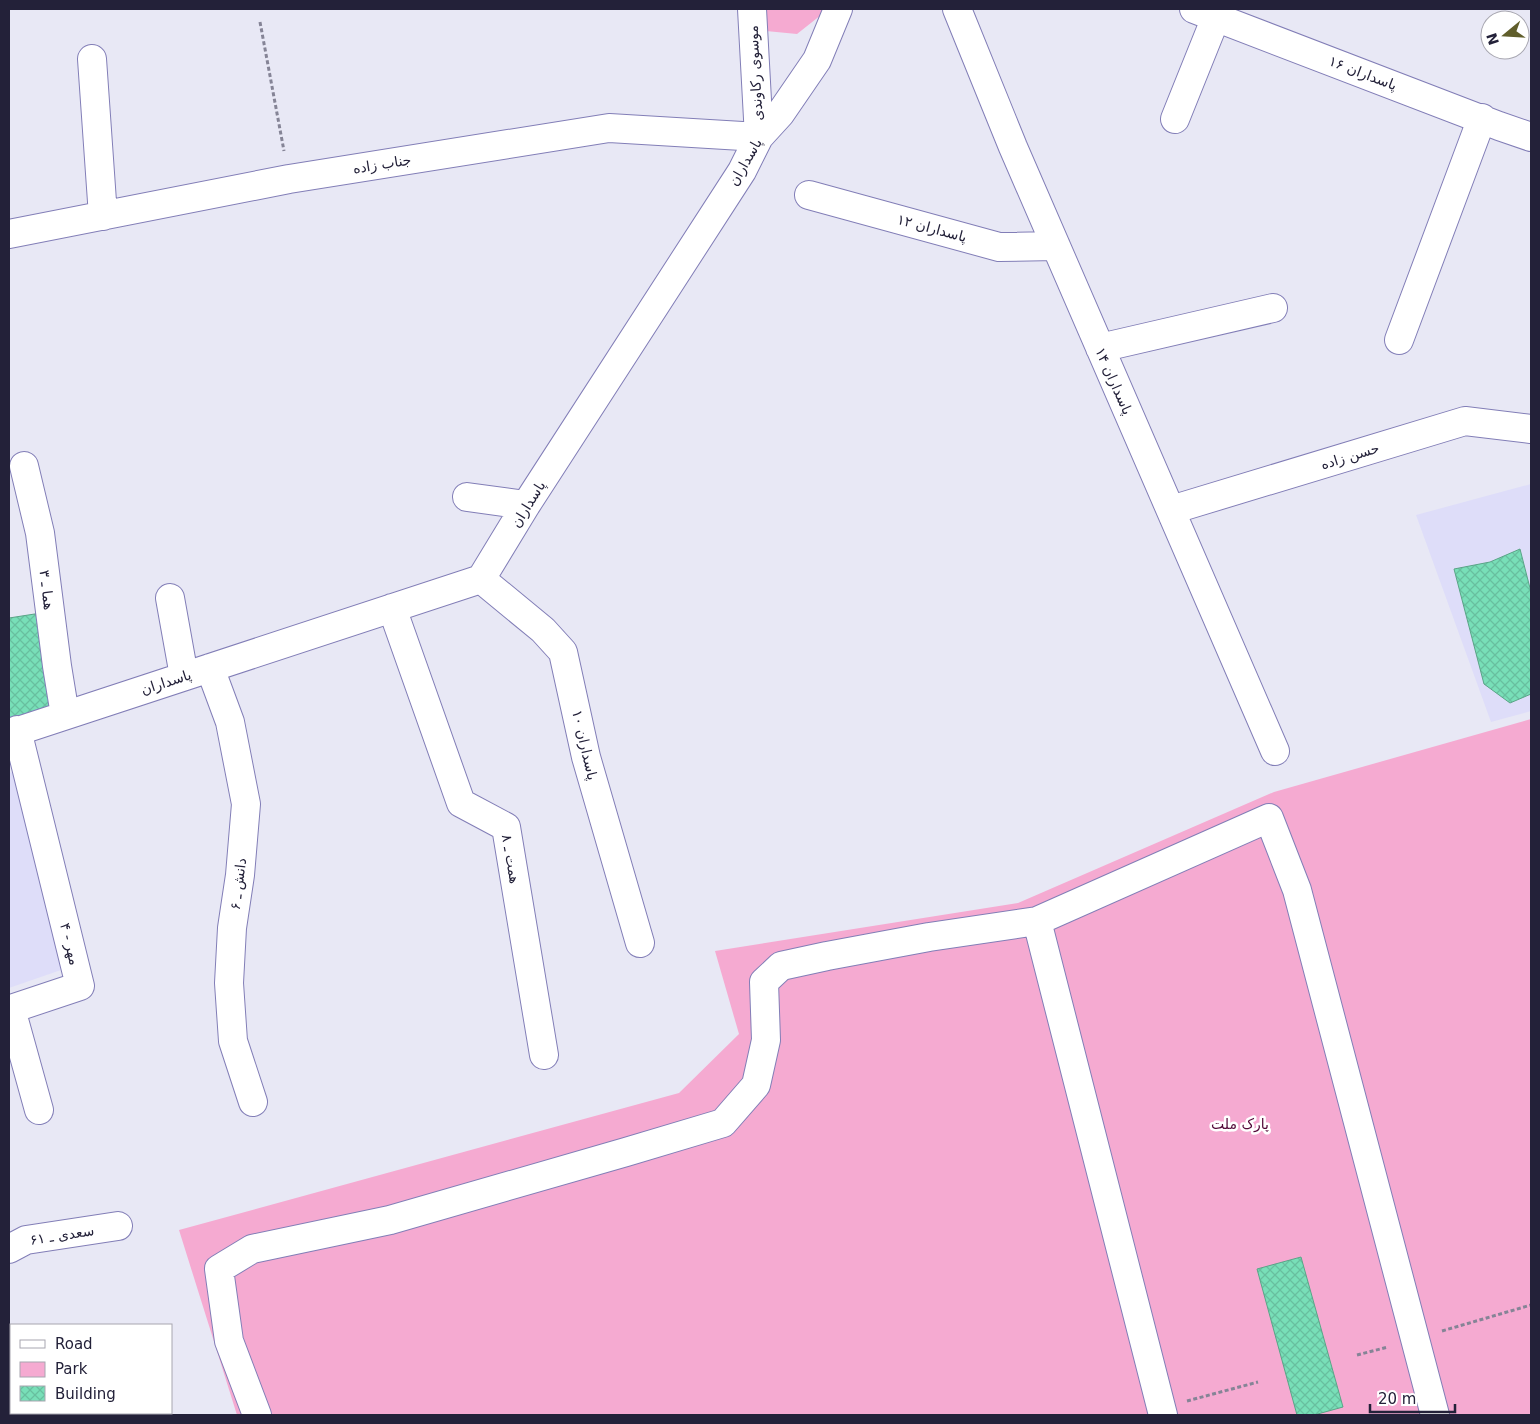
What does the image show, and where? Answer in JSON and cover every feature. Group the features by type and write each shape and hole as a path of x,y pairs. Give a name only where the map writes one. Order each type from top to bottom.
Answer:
{"street":[{"name":"موسوی رکاوندی","path":"752,9 759,137"},
{"name":"پاسداران","path":"13,732 481,579 742,171 759,137 780,114 816,60 838,9"},
{"name":"پاسداران ۱۴","path":"957,9 1013,147 1275,751"},
{"name":"پاسداران ۱۶","path":"1205,13 1531,137"},
{"path":"1175,118 1205,13"},
{"path":"92,59 102,216"},
{"path":"1399,340 1482,118"},
{"name":"جناب زاده","path":"9,234 289,179 609,128 759,137"},
{"name":"پاسداران ۱۲","path":"809,195 999,247 1056,246"},
{"path":"1100,348 1272,308"},
{"name":"حسن زاده","path":"1171,510 1466,421 1531,428"},
{"name":"هما ـ ۳","path":"24,466 40,533 65,715"},
{"path":"467,497 526,506"},
{"name":"پاسداران ۱۰","path":"481,579 543,630 563,652 586,757 640,943"},
{"path":"170,598 184,676"},
{"name":"همت ـ ۸","path":"392,608 461,803 506,827 544,1055"},
{"name":"دانش ـ ۶","path":"210,668 230,722 246,804 240,875 232,928 229,983 233,1041 253,1102"},
{"name":"مهر - ۴","path":"13,732 80,986 11,1009 39,1110"},
{"path":"257,1415 230,1341 219,1269 252,1249 390,1220 723,1123 756,1085 766,1040 764,982 781,966 929,937 1037,921 1269,818 1297,890 1435,1415"},
{"path":"1037,921 1162,1412"},
{"name":"سعدی ـ ۶۱","path":"9,1249 26,1240 118,1226"}],"path":[{"path":"260,22 289,179"},
{"path":"1162,1412 1258,1382"}],"shaded area":[{"path":"1531,484 1531,711 1491,722 1416,515"},
{"path":"15,771 61,970 9,988 9,773"}],"green space":[{"path":"766,9 824,9 821,15 797,34 766,31"},
{"name":"پارک ملت","path":"1531,719 1531,1415 237,1415 179,1230 679,1093 739,1034 715,951 1018,903 1274,792"}],"building":[{"path":"1520,549 1531,592 1531,694 1510,703 1484,684 1454,569 1490,562"},
{"path":"41,613 51,706 9,720 9,618"},
{"path":"1301,1257 1343,1407 1314,1415 1297,1415 1257,1269"}]}
